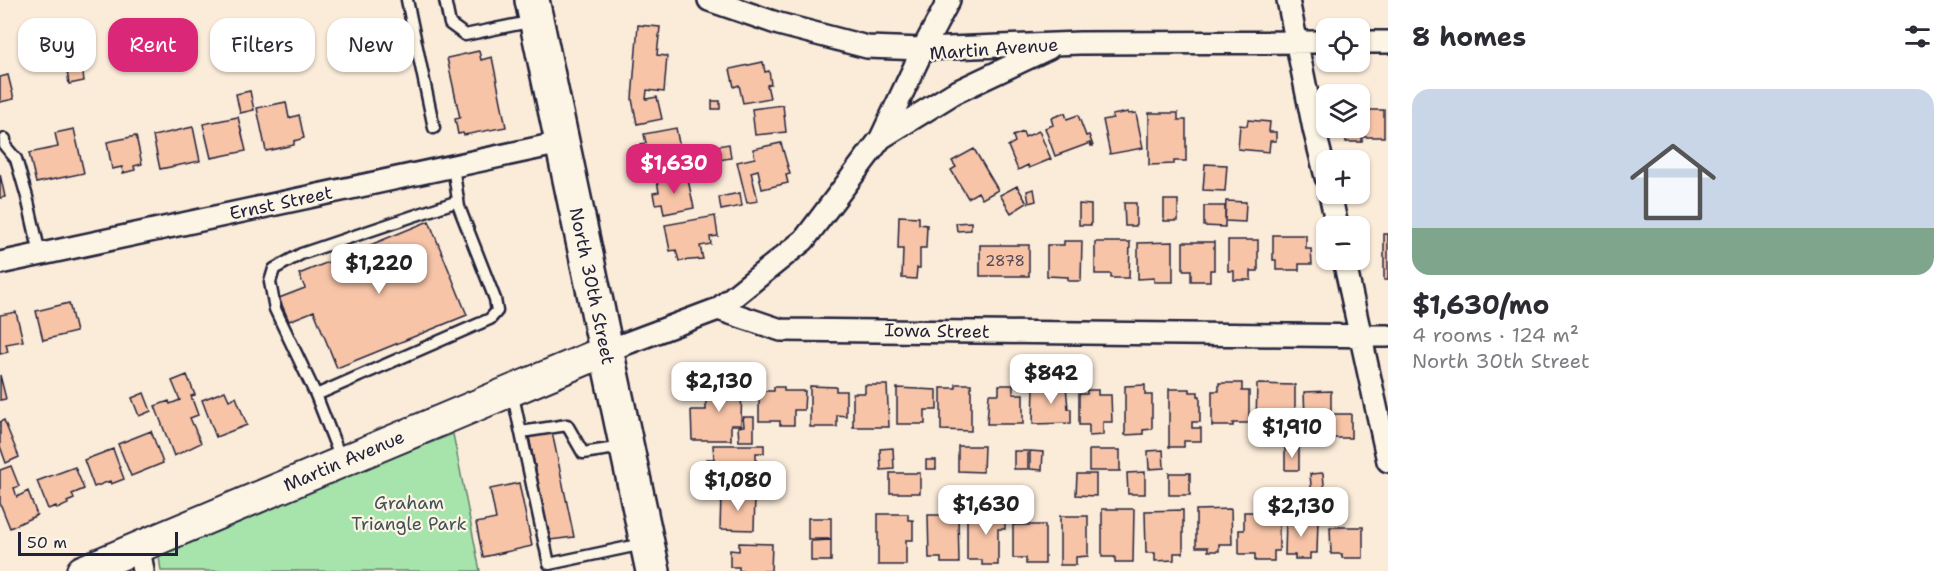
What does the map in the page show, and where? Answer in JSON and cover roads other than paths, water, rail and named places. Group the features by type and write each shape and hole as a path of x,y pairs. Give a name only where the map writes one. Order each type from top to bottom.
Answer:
{"highway":[{"name":"North 30th Street","path":"534,10 650,557"}],"main road":[{"name":"Martin Avenue","path":"82,571 141,559 342,462 606,351"}],"street":[{"path":"709,0 779,24 867,47 923,49 949,0"},
{"path":"1288,0 1319,150"},
{"name":"Martin Avenue","path":"718,309 804,240 881,138 923,49 1058,44 1316,42"},
{"path":"1370,42 1388,42"},
{"path":"881,138 954,93 1058,44"},
{"name":"Ernst Street","path":"0,263 561,143"},
{"path":"1346,270 1388,461"},
{"path":"606,351 718,309"},
{"name":"Iowa Street","path":"718,309 781,330 1388,336"}],"lane":[{"path":"407,0 434,128"},
{"path":"445,0 450,24 465,35 534,10"},
{"path":"5,139 5,146 16,159 40,254"},
{"path":"316,394 490,319 497,311 495,299 458,201 453,166"},
{"path":"342,462 316,394 275,309 270,282 274,269 301,254 458,201"},
{"path":"512,391 550,567 650,557"},
{"path":"521,432 567,425 582,453 626,446"}],"park label":[{"name":"Graham Triangle Park","path":"409,513"}]}
